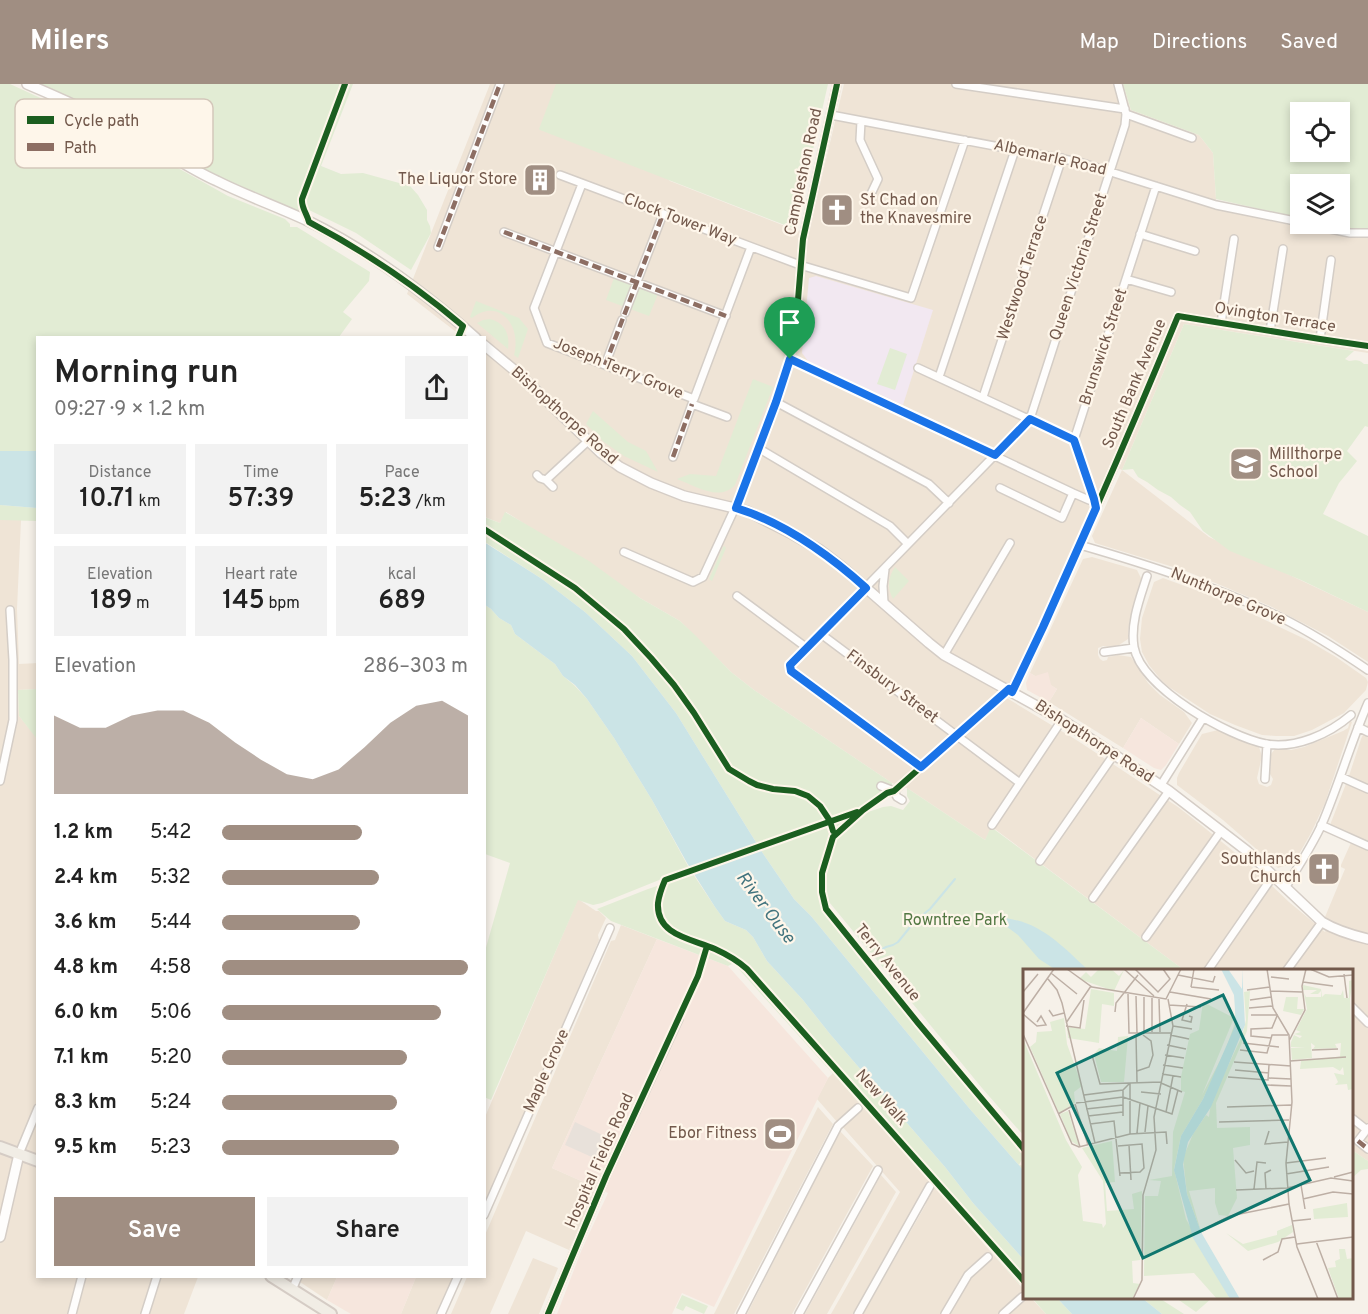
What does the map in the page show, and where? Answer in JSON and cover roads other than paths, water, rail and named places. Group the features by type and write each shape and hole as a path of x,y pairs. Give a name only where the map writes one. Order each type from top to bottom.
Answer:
{"main road":[{"path":"0,1147 36,1160"},
{"path":"274,1278 331,1314"}],"street":[{"path":"27,84 63,99"},
{"path":"438,247 500,84"},
{"name":"Campleshon Road","path":"624,552 693,582 704,578 736,508 790,359 797,312 803,239 837,84"},
{"path":"956,84 1126,111 1192,138"},
{"path":"1118,84 1126,111"},
{"name":"Queen Victoria Street","path":"1030,419 1125,125 1126,111"},
{"name":"Albemarle Road","path":"831,115 1062,158 1216,205 1290,220"},
{"path":"861,121 860,140 878,179 870,196"},
{"name":"Clock Tower Way","path":"560,175 800,265 911,298 965,140"},
{"path":"939,377 1015,150"},
{"name":"Westwood Terrace","path":"983,397 1062,158"},
{"path":"193,168 216,181 325,230 390,270 440,307 474,336"},
{"name":"Joseph Terry Grove","path":"582,184 534,308 547,343 693,402 751,247"},
{"name":"Brunswick Street","path":"1074,440 1156,186"},
{"path":"605,365 663,214"},
{"path":"504,232 726,316"},
{"path":"1350,233 1368,233"},
{"path":"1140,234 1195,251"},
{"path":"1221,323 1234,239"},
{"path":"1270,331 1283,249"},
{"path":"1320,339 1331,260"},
{"path":"1126,279 1171,292"},
{"name":"Ovington Terrace","path":"1178,316 1368,346"},
{"name":"South Bank Avenue","path":"1011,690 1080,545 1178,316"},
{"name":"Bishopthorpe Road","path":"486,347 519,374 601,453 620,467 651,483 693,499 736,508 772,523 820,550 944,655 1011,690 1115,753 1165,788 1246,851 1322,922 1336,930 1368,939"},
{"path":"790,359 1073,493 1089,500 1094,499"},
{"path":"918,368 1074,440 1096,508"},
{"path":"673,457 693,402 727,417"},
{"path":"776,402 929,484 949,503"},
{"path":"921,767 791,671 790,665 1030,419"},
{"path":"546,480 588,441"},
{"path":"758,448 890,526 909,544"},
{"path":"537,475 553,487"},
{"path":"1000,488 1062,518 1073,493"},
{"path":"944,655 1010,543"},
{"name":"Nunthorpe Grove","path":"1080,545 1150,565 1226,593 1330,645 1368,670"},
{"path":"884,603 885,569"},
{"path":"1147,576 1134,627 1134,648 1138,659 1152,680 1203,718 1267,744 1294,743 1308,739 1336,726 1351,715"},
{"path":"736,597 807,648"},
{"path":"0,781 13,716 10,610"},
{"name":"Finsbury Street","path":"821,634 1020,783"},
{"path":"1104,652 1134,648"},
{"path":"894,791 1011,690"},
{"path":"1285,888 1321,825 1368,703"},
{"path":"1093,898 1165,788 1203,718"},
{"path":"992,825 1062,720"},
{"path":"1358,727 1368,732"},
{"path":"1265,779 1267,744"},
{"path":"1040,861 1115,753"},
{"path":"1341,777 1368,789"},
{"path":"881,786 894,791 902,800"},
{"path":"1321,825 1368,846"},
{"path":"1146,937 1221,831"},
{"path":"1209,969 1273,876"},
{"path":"1288,969 1322,922"},
{"name":"Maple Grove","path":"486,1210 610,928"},
{"path":"1353,1008 1368,1023"},
{"name":"Hospital Fields Road","path":"548,1314 606,1176 678,1019"},
{"path":"741,1314 838,1126 858,1108"},
{"path":"0,1237 19,1154 36,1113"},
{"path":"1353,1119 1367,1129 1358,1141 1368,1149"},
{"path":"799,1314 878,1170"},
{"path":"858,1314 930,1186"},
{"path":"945,1314 968,1275 988,1257"},
{"path":"72,1314 81,1278"},
{"path":"145,1314 156,1278"},
{"path":"292,1290 296,1278"},
{"path":"441,1314 457,1278"},
{"path":"1003,1314 1022,1298"}],"water":[{"path":"0,451 36,451 36,508 0,505"},
{"name":"River Ouse","path":"486,543 542,579 585,612 632,656 676,713 762,852 794,899 811,916 1023,1170 1023,1259 973,1203 803,1000 767,961 753,937 746,930 725,921 687,863 614,738 587,699 575,685 563,676 555,664 515,634 511,625 499,618 486,606"},
{"path":"1005,918 1041,930 1087,969 1054,969 1039,959 1018,935 1001,921"},
{"path":"1058,1299 1143,1299 1162,1314 1072,1314"}],"waterway":[{"path":"873,954 898,942 955,879"}],"place":[{"name":"The Liquor Store","path":"540,180"},
{"name":"St Chad on the Knavesmire","path":"837,210"},
{"name":"Millthorpe School","path":"1246,464"},
{"name":"Southlands Church","path":"1324,869"},
{"name":"Ebor Fitness","path":"780,1134"}],"park label":[{"name":"Rowntree Park","path":"955,921"}]}
